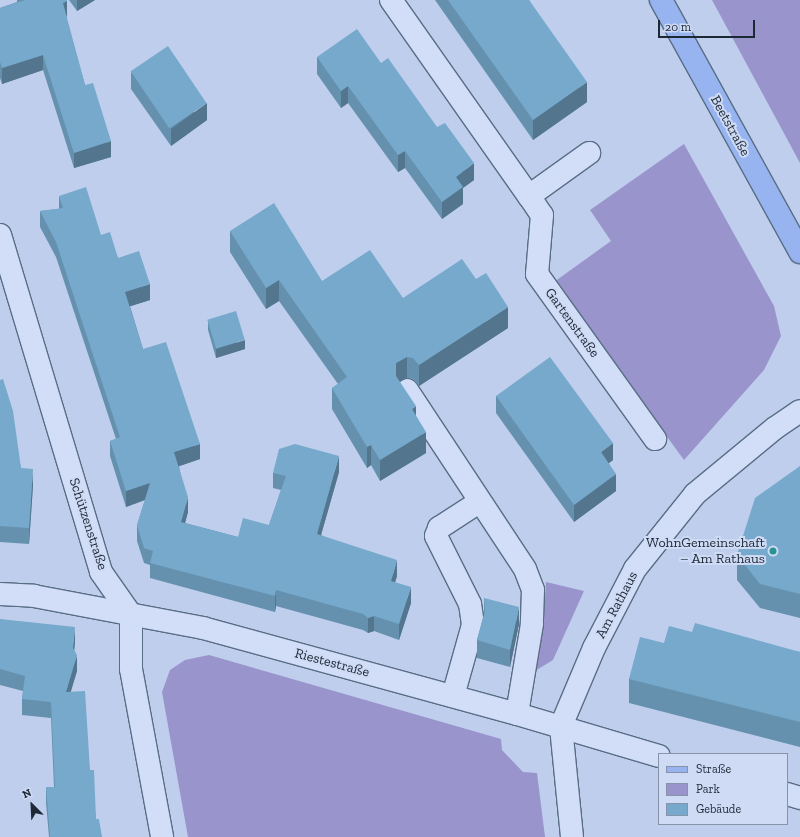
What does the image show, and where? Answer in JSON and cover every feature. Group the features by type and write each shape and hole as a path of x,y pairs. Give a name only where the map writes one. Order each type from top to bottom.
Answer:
{"main road":[{"name":"Beetstraße","path":"661,0 800,252"}],"street":[{"name":"Gartenstraße","path":"391,0 542,215 537,274 655,439"},
{"path":"529,196 589,153"},
{"name":"Schützenstraße","path":"0,235 102,572 131,615"},
{"path":"407,390 479,502 525,569 533,590 532,624 516,714"},
{"name":"Am Rathaus","path":"572,837 561,726 594,648 635,569 695,494 775,428 800,411"},
{"path":"453,696 473,625 470,604 436,536 439,528 479,502"},
{"name":"Riestestraße","path":"0,594 34,596 202,628 561,726 658,756"},
{"path":"131,615 131,669 162,837"},
{"path":"788,794 800,798"}],"green space":[{"path":"712,0 800,0 800,163"},
{"path":"684,144 774,306 781,336 764,370 684,460 554,282 611,241 590,210"},
{"path":"546,582 584,591 553,660 530,674 543,626"},
{"path":"209,655 501,739 502,750 523,772 537,773 545,837 188,837 162,692 170,670 185,660"}],"building":[{"path":"25,0 67,0 63,3 85,85 93,83 111,141 74,153 43,55 2,68 0,62 0,8"},
{"path":"448,0 529,0 587,82 533,120"},
{"path":"357,29 381,63 388,58 437,127 445,123 474,163 456,177 463,187 442,202 405,151 398,155 348,86 341,91 317,57"},
{"path":"168,46 207,103 169,128 131,71"},
{"path":"86,187 101,235 110,232 118,258 139,251 150,284 125,292 143,349 166,342 200,444 174,452 188,497 181,522 238,537 243,518 269,525 286,476 273,473 279,449 295,444 339,456 317,534 397,560 391,581 411,587 399,624 374,616 368,618 363,614 276,590 275,596 150,563 153,551 144,548 137,525 150,483 126,491 110,441 120,437 56,242 40,211 63,208 59,196"},
{"path":"274,203 322,281 370,250 403,298 462,259 476,279 486,273 508,307 419,365 413,358 407,357 396,363 396,376 416,406 412,409 426,432 380,460 371,445 367,447 332,388 347,377 279,280 266,288 230,231"},
{"path":"236,311 245,340 216,348 207,320"},
{"path":"550,357 613,443 601,452 616,474 574,505 496,396"},
{"path":"3,379 13,411 21,468 33,469 29,528 0,526 0,380"},
{"name":"WohnGemeinschaft – Am Rathaus","path":"800,466 800,594 760,584 737,555 755,498"},
{"path":"484,598 519,607 510,650 477,640 485,611"},
{"path":"0,619 75,627 73,648 77,655 66,692 85,691 90,770 94,770 96,819 99,819 102,837 50,837 46,787 55,787 51,702 22,699 25,676 0,669"},
{"path":"695,623 800,652 800,722 629,679 640,637 664,643 669,626 692,632"}],"place":[{"name":"WohnGemeinschaft – Am Rathaus","path":"773,551"}]}
